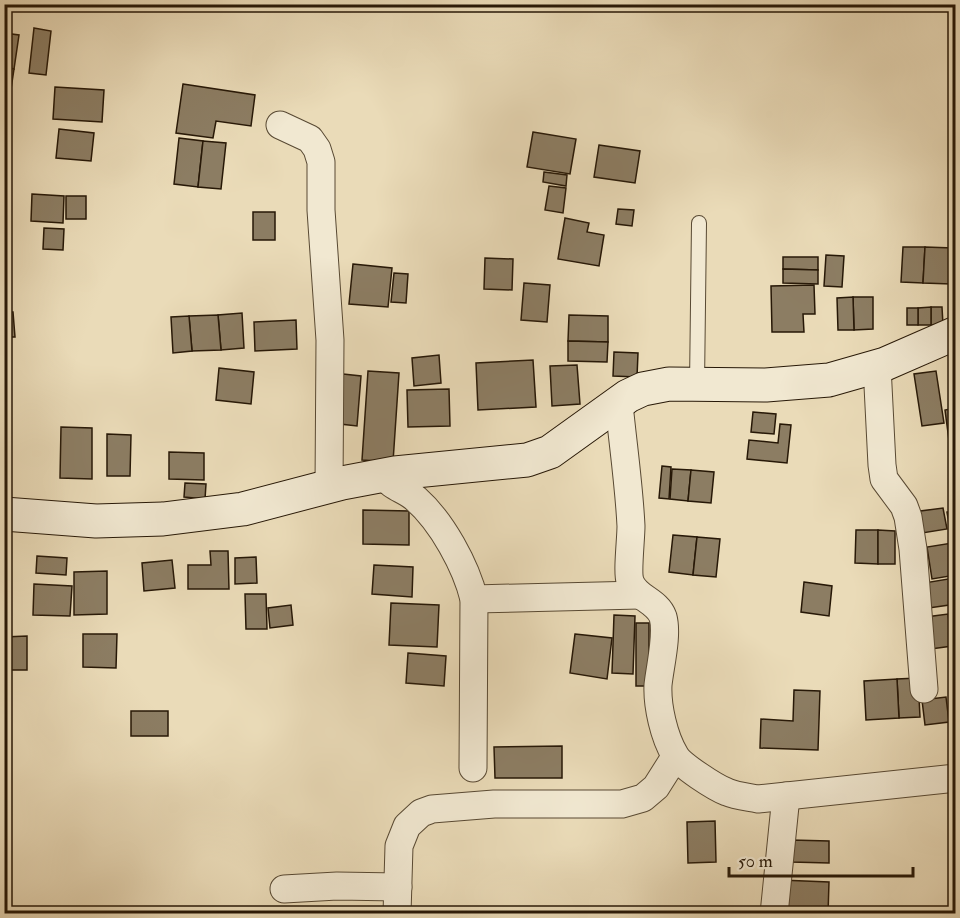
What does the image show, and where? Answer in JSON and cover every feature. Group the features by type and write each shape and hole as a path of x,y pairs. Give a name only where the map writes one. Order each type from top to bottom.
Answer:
{"street":[{"path":"280,125 310,140 321,162 321,210 330,340 329,487"},
{"path":"4,514 96,521 163,519 243,509 383,475 527,460 550,452 628,396 643,389 669,384 766,385 829,380 877,366 956,333"},
{"path":"877,366 884,479 904,506 913,549 924,690"},
{"path":"619,404 630,498 632,544 629,578 639,595 657,607 663,617 664,629 658,688 660,716 675,757 701,777 727,792 758,799 956,778"},
{"path":"383,475 388,483 411,495 424,506 453,547 465,569 474,599 473,768"},
{"path":"474,599 639,595"},
{"path":"397,914 399,846 407,826 421,813 432,809 494,804 622,804 643,798 656,787 675,757"},
{"path":"774,914 786,796"},
{"path":"284,889 337,886 398,887"}],"lane":[{"path":"697,385 699,224"}],"building":[{"path":"34,28 51,31 46,75 29,73"},
{"path":"4,33 19,35 14,69 4,67"},
{"path":"4,67 14,69 11,89 4,88"},
{"path":"183,84 255,95 251,126 216,121 213,138 176,133"},
{"path":"55,87 104,90 102,122 53,119"},
{"path":"59,129 94,133 91,161 56,158"},
{"path":"533,132 576,139 570,174 527,167"},
{"path":"179,138 203,141 198,187 174,184"},
{"path":"203,141 226,143 221,189 198,187"},
{"path":"599,145 640,151 635,183 594,177"},
{"path":"544,172 567,175 566,186 543,182"},
{"path":"549,186 566,188 563,213 545,210"},
{"path":"32,194 64,196 63,223 31,221"},
{"path":"66,196 86,196 86,219 66,219"},
{"path":"618,209 634,210 632,226 616,224"},
{"path":"253,212 275,212 275,240 253,240"},
{"path":"565,218 589,223 587,232 604,235 599,266 558,259"},
{"path":"44,228 64,229 63,250 43,249"},
{"path":"903,247 925,247 923,283 901,282"},
{"path":"925,247 953,248 951,284 923,283"},
{"path":"826,255 844,256 842,287 824,286"},
{"path":"783,257 818,257 818,270 783,269"},
{"path":"485,258 513,259 512,290 484,289"},
{"path":"353,264 392,268 388,307 349,304"},
{"path":"783,269 818,270 818,284 783,283"},
{"path":"394,273 408,274 406,303 391,302"},
{"path":"524,283 550,285 547,322 521,320"},
{"path":"814,285 815,314 803,314 804,332 772,332 771,286"},
{"path":"853,297 873,297 873,329 854,330"},
{"path":"853,297 854,330 838,330 837,298"},
{"path":"931,307 942,307 943,325 931,325"},
{"path":"931,307 931,325 918,325 918,308"},
{"path":"907,308 918,308 918,325 907,325"},
{"path":"4,312 13,312 15,337 4,337"},
{"path":"242,313 244,348 221,350 218,315"},
{"path":"218,315 221,350 192,351 189,316"},
{"path":"569,315 608,316 608,342 568,341"},
{"path":"189,316 192,351 173,353 171,317"},
{"path":"296,320 297,349 255,351 254,322"},
{"path":"568,341 608,342 607,362 568,361"},
{"path":"614,352 638,353 637,377 613,376"},
{"path":"439,355 441,383 414,386 412,358"},
{"path":"533,360 536,407 478,410 476,363"},
{"path":"577,365 580,404 552,406 550,366"},
{"path":"219,368 254,372 251,404 216,400"},
{"path":"368,371 399,373 393,462 362,460"},
{"path":"936,371 944,423 922,426 914,374"},
{"path":"343,374 361,376 357,426 340,424"},
{"path":"449,389 450,426 408,427 407,390"},
{"path":"953,394 956,394 956,447 950,448 945,410 955,408"},
{"path":"753,412 776,414 774,434 751,432"},
{"path":"780,424 791,425 787,463 747,459 749,440 778,443"},
{"path":"61,427 92,428 92,479 60,478"},
{"path":"107,434 131,435 130,476 107,476"},
{"path":"169,452 204,453 204,480 169,479"},
{"path":"662,466 671,467 669,499 659,498"},
{"path":"672,469 691,470 688,501 670,499"},
{"path":"691,470 714,472 711,503 688,501"},
{"path":"185,483 206,484 205,499 184,497"},
{"path":"943,508 947,529 916,534 913,512"},
{"path":"363,510 409,511 409,545 363,544"},
{"path":"956,510 956,541 952,541 947,512"},
{"path":"856,530 878,530 878,564 855,563"},
{"path":"878,530 895,531 895,564 878,564"},
{"path":"673,535 697,537 693,575 669,572"},
{"path":"697,537 720,539 716,577 693,575"},
{"path":"952,543 956,575 932,579 927,547"},
{"path":"210,551 228,551 229,589 188,589 188,565 211,565"},
{"path":"37,556 67,558 66,575 36,573"},
{"path":"256,557 257,583 235,584 235,558"},
{"path":"172,560 175,588 144,591 142,563"},
{"path":"374,565 413,567 412,597 372,594"},
{"path":"107,571 107,614 74,615 74,572"},
{"path":"954,578 956,604 922,609 918,584"},
{"path":"804,582 832,586 829,616 801,612"},
{"path":"34,584 72,586 70,616 33,615"},
{"path":"4,585 11,586 9,610 4,610"},
{"path":"245,594 266,594 267,629 246,629"},
{"path":"391,603 439,605 437,647 389,645"},
{"path":"291,605 293,625 270,628 268,608"},
{"path":"948,614 952,646 931,649 926,617"},
{"path":"614,615 635,616 633,674 612,673"},
{"path":"636,623 649,623 649,686 636,686"},
{"path":"83,634 117,634 116,668 83,667"},
{"path":"575,634 612,638 607,679 570,673"},
{"path":"27,636 27,670 4,670 4,637"},
{"path":"408,653 446,656 444,686 406,683"},
{"path":"918,678 920,717 899,718 897,679"},
{"path":"897,679 899,718 866,720 864,681"},
{"path":"794,690 820,691 818,750 760,748 761,719 793,721"},
{"path":"946,697 949,722 925,725 922,700"},
{"path":"131,711 168,711 168,736 131,736"},
{"path":"956,713 956,733 953,733 949,714"},
{"path":"562,746 562,778 495,778 494,747"},
{"path":"715,821 716,862 688,863 687,822"},
{"path":"791,840 829,841 829,863 791,862"},
{"path":"780,880 829,882 828,914 779,914"}]}
